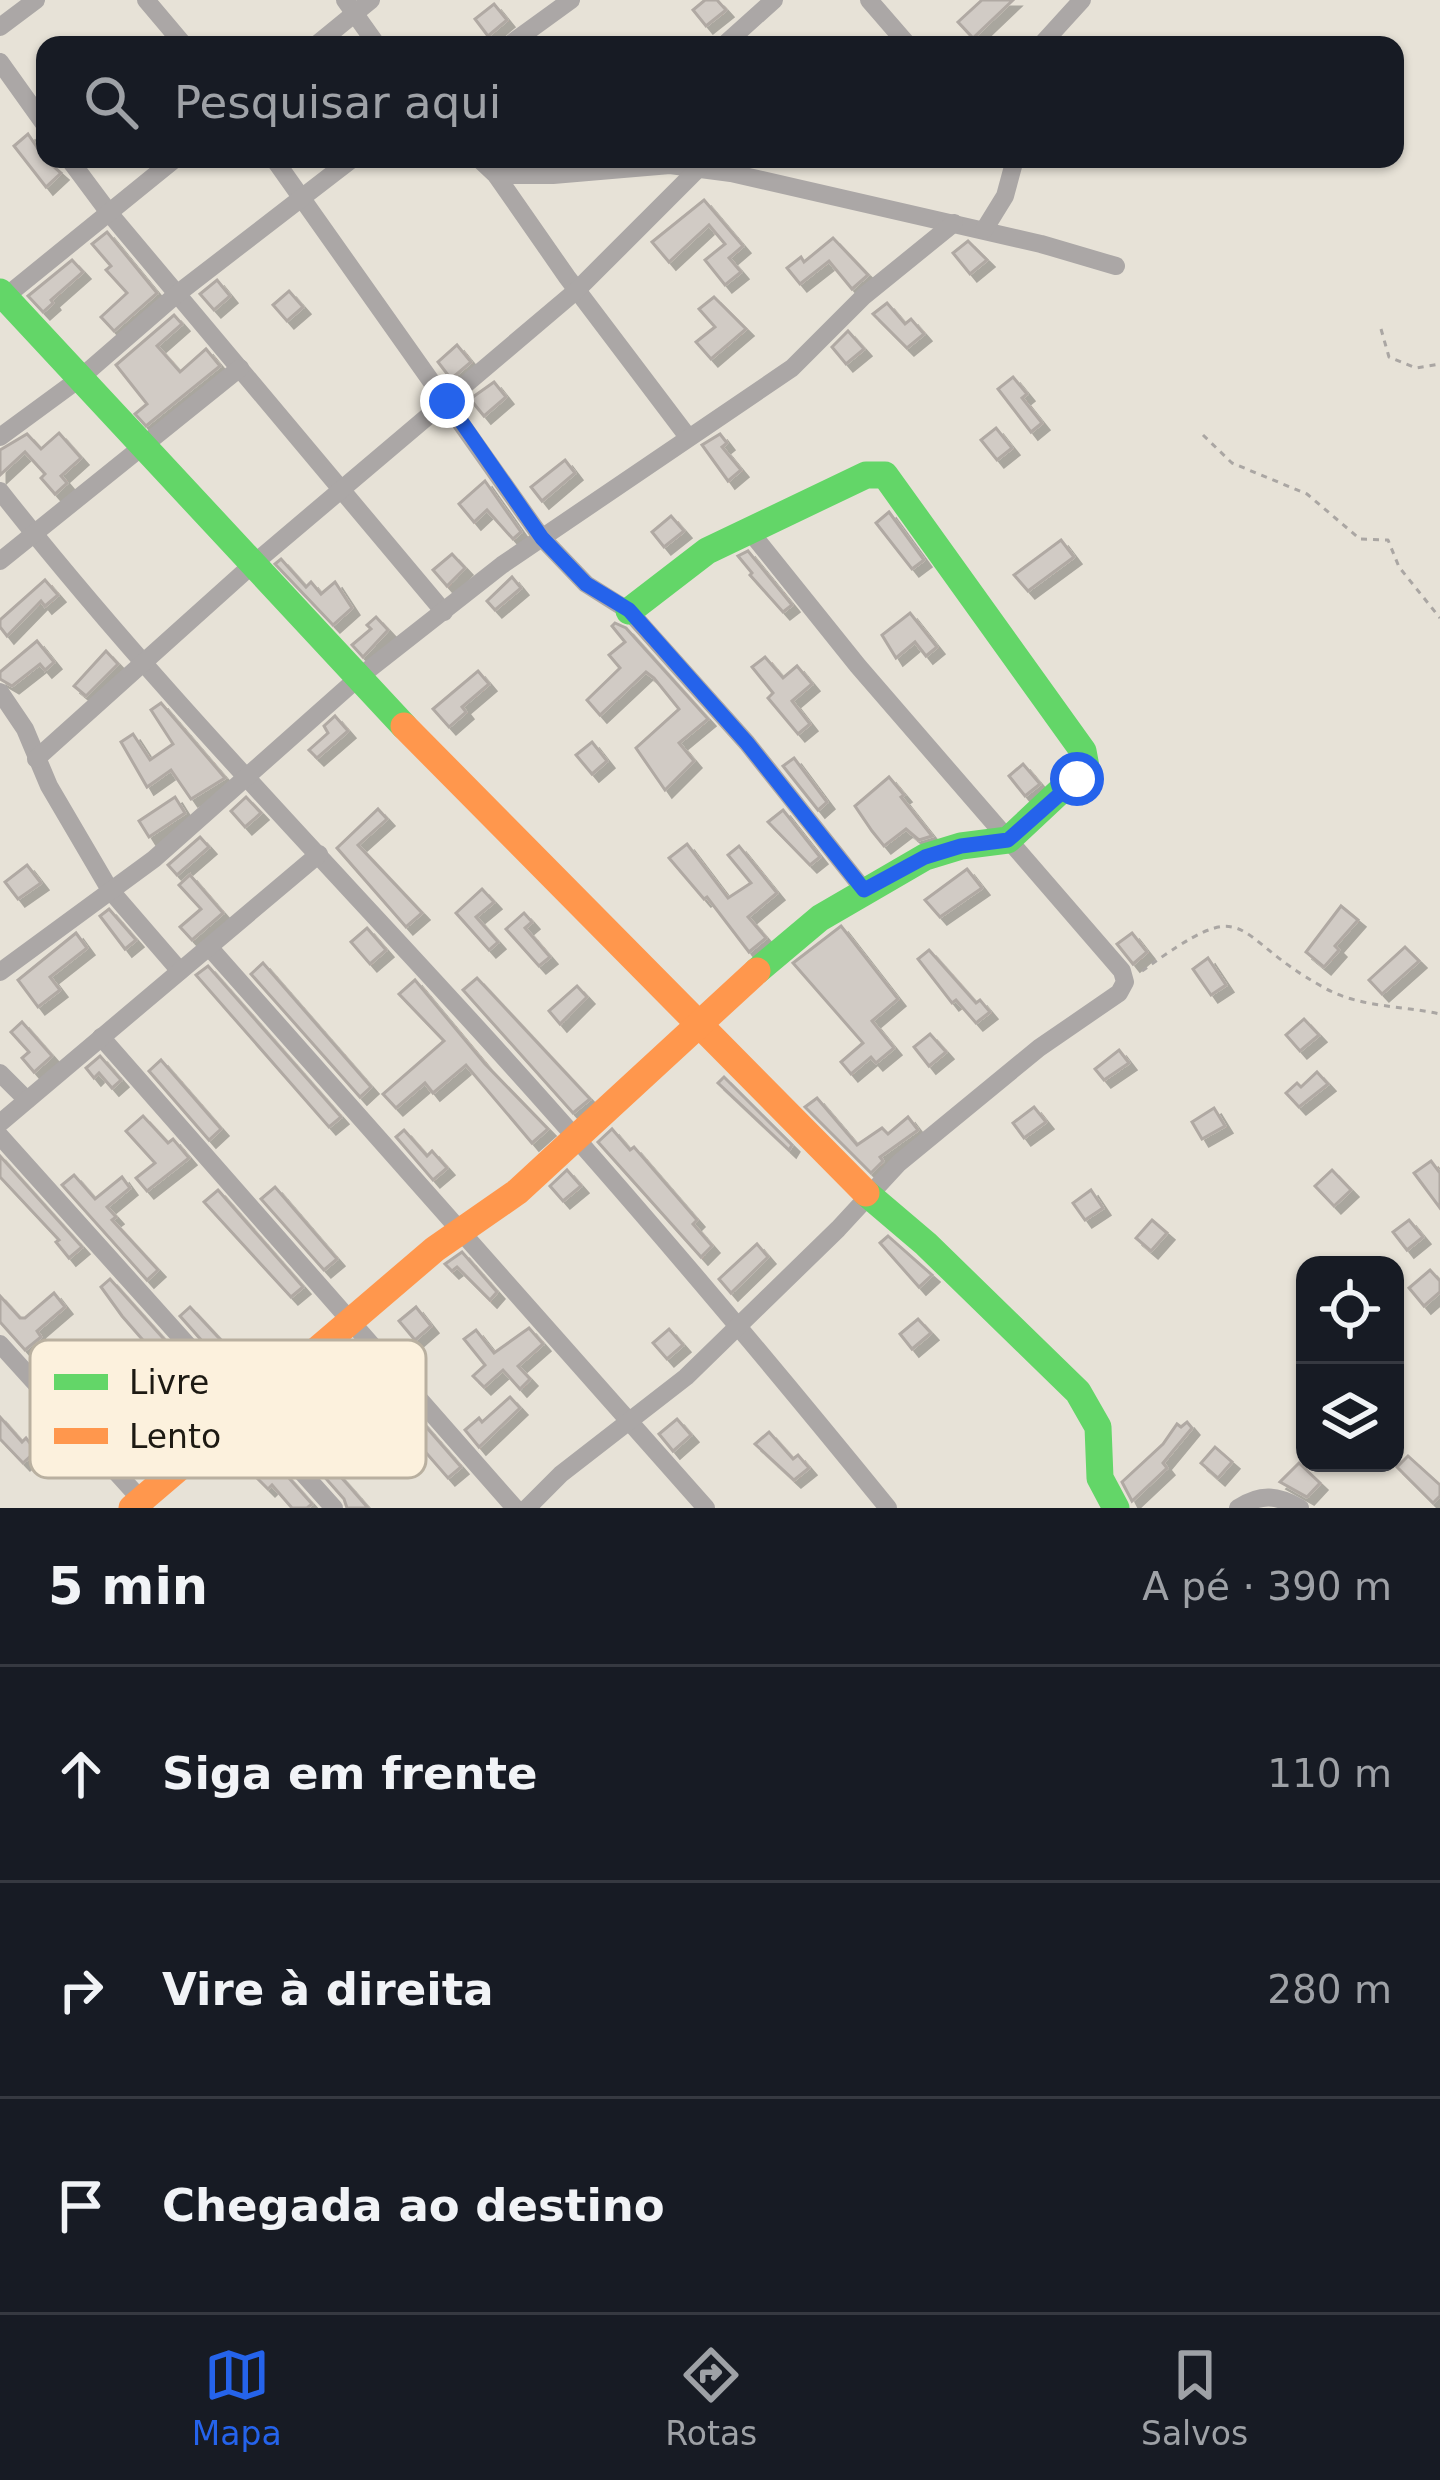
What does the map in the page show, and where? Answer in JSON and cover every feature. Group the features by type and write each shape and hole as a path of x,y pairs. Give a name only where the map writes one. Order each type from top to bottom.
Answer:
{"street":[{"path":"0,27 36,0"},
{"path":"146,0 176,36"},
{"path":"324,36 350,7 371,0"},
{"path":"521,36 571,0"},
{"path":"734,36 774,0"},
{"path":"869,0 900,36"},
{"path":"1049,36 1082,0"},
{"path":"350,7 371,36"},
{"path":"0,62 36,112"},
{"path":"76,168 444,612"},
{"path":"164,168 2,297 251,566 699,1027 1078,1393 1098,1427 1100,1478 1116,1508"},
{"path":"281,168 542,538 586,584 629,610 747,743 864,890"},
{"path":"0,437 340,168"},
{"path":"489,168 688,437"},
{"path":"496,175 553,176 620,168"},
{"path":"695,168 954,223 1116,266"},
{"path":"984,230 1005,196 1013,168"},
{"path":"36,759 251,566 577,290 699,169"},
{"path":"0,972 154,859 358,678 444,612 542,538 792,368 864,296 954,223"},
{"path":"0,561 241,368"},
{"path":"328,1340 460,1228 517,1192 772,957 864,890 925,857 1008,840 1086,767 1083,751 885,475 866,475 748,529 707,551 629,610"},
{"path":"0,491 144,663 740,1324 887,1508"},
{"path":"527,1508 561,1474 686,1377 899,1163 1039,1048 1120,993 1124,981 1122,971 858,666 748,529"},
{"path":"0,692 25,729 36,759 110,890 179,971"},
{"path":"0,1123 319,854"},
{"path":"209,946 706,1508"},
{"path":"101,1037 367,1340"},
{"path":"0,1072 27,1100"},
{"path":"0,1136 184,1340"},
{"path":"0,1344 30,1378"},
{"path":"426,1407 515,1508"},
{"path":"117,1478 141,1506 171,1478"},
{"path":"307,1478 334,1508"},
{"path":"1238,1508 1265,1496 1283,1498 1300,1508"}],"path":[{"path":"1381,329 1389,357 1416,368 1440,364"},
{"path":"1202,435 1232,463 1307,494 1360,538 1388,540 1399,567 1440,618"},
{"path":"1124,981 1184,940 1215,926 1238,925 1323,988 1376,1007 1440,1014"}],"building":[{"path":"705,0 717,0 726,10 706,26 693,10"},
{"path":"982,0 1013,0 975,36 958,22"},
{"path":"494,4 507,20 488,36 475,19"},
{"path":"28,134 36,146 36,168 55,168 61,173 46,187 14,146"},
{"path":"704,200 743,246 729,258 741,272 725,285 705,260 725,244 709,225 669,262 652,242"},
{"path":"107,232 157,293 114,331 101,317 127,293 106,270 111,266 92,244"},
{"path":"833,238 868,275 852,289 829,261 800,284 787,268 801,257 804,262"},
{"path":"968,241 987,260 970,274 953,253"},
{"path":"72,260 83,272 43,312 28,296"},
{"path":"217,280 230,296 214,310 200,294"},
{"path":"289,291 303,307 287,321 273,305"},
{"path":"714,297 746,329 711,359 696,342 715,327 699,309"},
{"path":"887,303 905,324 911,319 924,334 907,348 873,314"},
{"path":"174,315 182,324 157,346 180,372 206,349 220,366 146,426 135,414 147,404 116,365"},
{"path":"848,331 864,349 846,364 832,347"},
{"path":"457,345 471,362 451,379 438,362"},
{"path":"1013,377 1042,423 1031,432 998,389"},
{"path":"494,382 506,397 484,416 470,399"},
{"path":"996,428 1012,448 997,460 981,440"},
{"path":"59,433 81,458 61,476 67,483 55,494 25,452 0,475 0,450 27,434 41,449"},
{"path":"720,434 727,443 722,447 741,470 728,481 702,445"},
{"path":"565,460 575,473 542,501 531,487"},
{"path":"485,481 521,532 513,539 487,510 474,522 459,504"},
{"path":"889,512 924,560 912,569 876,523"},
{"path":"671,516 684,531 664,547 652,532"},
{"path":"1061,540 1074,557 1028,591 1014,575"},
{"path":"748,551 792,605 783,612 738,556"},
{"path":"452,554 465,568 447,586 433,570"},
{"path":"281,559 306,587 311,582 321,594 335,582 352,608 333,625 275,564"},
{"path":"512,577 521,588 495,610 487,601"},
{"path":"45,580 58,595 45,606 41,601 7,636 0,620"},
{"path":"910,613 937,647 926,656 915,642 896,658 882,635"},
{"path":"376,617 388,630 363,657 352,645 371,629 367,625"},
{"path":"612,626 626,628 708,719 679,743 694,761 665,790 636,748 679,709 654,678 646,672 600,715 587,700 620,668 609,655 625,642"},
{"path":"37,641 54,662 45,670 40,664 12,686 0,679 0,672"},
{"path":"106,651 118,664 86,696 74,686"},
{"path":"765,657 783,678 797,666 812,684 792,701 810,724 798,734 768,698 773,693 752,667"},
{"path":"478,671 489,684 462,707 466,712 449,727 433,709"},
{"path":"161,703 225,778 191,799 171,770 147,787 121,742 133,734 150,760 173,744 151,710"},
{"path":"335,716 348,731 317,758 309,750 328,733 324,726"},
{"path":"592,742 607,761 592,774 576,755"},
{"path":"794,758 827,802 818,810 783,766"},
{"path":"1023,764 1040,784 1025,796 1009,776"},
{"path":"889,777 932,836 919,840 906,829 884,846 872,831 855,806"},
{"path":"175,797 185,813 149,837 139,821"},
{"path":"246,797 261,813 245,827 231,811"},
{"path":"378,809 387,819 358,845 422,913 406,927 337,848"},
{"path":"783,810 820,857 810,865 768,822"},
{"path":"200,837 209,847 177,875 168,865"},
{"path":"687,844 728,898 751,883 728,855 739,846 777,893 748,917 766,938 749,952 707,897 669,858"},
{"path":"27,865 41,883 18,899 5,882"},
{"path":"967,869 982,888 940,917 925,900"},
{"path":"190,875 223,913 192,940 180,927 201,909 179,885"},
{"path":"482,889 494,902 476,917 498,942 489,950 456,913"},
{"path":"1341,906 1358,920 1324,967 1306,952"},
{"path":"109,909 136,940 125,949 100,916"},
{"path":"524,913 532,922 525,928 550,957 539,966 506,929"},
{"path":"841,926 898,999 872,1021 894,1048 876,1063 871,1057 851,1074 841,1062 863,1043 793,963"},
{"path":"367,928 386,950 370,964 351,942"},
{"path":"76,933 87,948 50,977 60,990 38,1007 18,980"},
{"path":"1132,933 1147,952 1133,964 1117,944"},
{"path":"1405,947 1419,961 1382,994 1369,980"},
{"path":"929,950 976,1003 980,1000 990,1012 976,1023 956,1000 952,1003 918,959"},
{"path":"1208,958 1226,985 1211,995 1193,969"},
{"path":"263,963 371,1087 360,1097 251,974"},
{"path":"208,966 341,1117 329,1127 196,975"},
{"path":"477,978 590,1099 573,1113 463,990"},
{"path":"415,980 485,1064 548,1129 532,1143 466,1065 433,1093 425,1083 396,1108 383,1094 444,1041 399,994"},
{"path":"577,986 587,997 560,1024 549,1011"},
{"path":"1304,1019 1319,1035 1300,1051 1286,1035"},
{"path":"22,1022 52,1056 34,1072 22,1058 29,1052 11,1032"},
{"path":"930,1034 946,1052 929,1066 914,1047"},
{"path":"1119,1050 1129,1063 1104,1080 1095,1069"},
{"path":"100,1056 121,1080 112,1088 99,1073 94,1078 86,1068"},
{"path":"161,1060 221,1129 209,1140 149,1071"},
{"path":"1317,1072 1328,1084 1299,1107 1286,1093"},
{"path":"724,1077 792,1145 789,1150 718,1083"},
{"path":"817,1098 857,1145 882,1128 888,1134 908,1117 918,1130 880,1157 883,1161 871,1173 805,1107"},
{"path":"1034,1107 1046,1122 1024,1138 1013,1123"},
{"path":"1214,1108 1225,1126 1202,1139 1192,1122"},
{"path":"143,1116 189,1158 147,1191 136,1178 155,1163 126,1131"},
{"path":"612,1129 630,1150 634,1147 697,1220 693,1224 712,1246 701,1257 598,1142"},
{"path":"404,1130 427,1156 432,1151 447,1168 433,1180 396,1137"},
{"path":"0,1156 82,1247 69,1258 59,1240 0,1177"},
{"path":"1431,1161 1440,1173 1440,1208 1414,1173"},
{"path":"567,1170 581,1186 563,1201 550,1186"},
{"path":"1332,1170 1351,1190 1334,1206 1315,1186"},
{"path":"74,1175 95,1199 122,1177 130,1188 107,1207 116,1217 112,1220 158,1270 147,1280 62,1185"},
{"path":"275,1187 337,1259 324,1270 261,1199"},
{"path":"218,1190 303,1287 291,1297 204,1202"},
{"path":"1091,1190 1103,1208 1085,1220 1073,1203"},
{"path":"1152,1220 1167,1233 1151,1251 1136,1238"},
{"path":"1409,1220 1423,1237 1407,1250 1393,1232"},
{"path":"888,1236 932,1275 919,1287 880,1243"},
{"path":"757,1244 768,1257 731,1293 719,1279"},
{"path":"462,1252 497,1292 490,1300 457,1267 452,1271 445,1264"},
{"path":"1430,1270 1440,1281 1440,1292 1424,1306 1409,1288"},
{"path":"110,1279 165,1340 143,1340 101,1287"},
{"path":"54,1293 65,1307 37,1331 41,1337 30,1340 25,1350 0,1322 0,1296 25,1318"},
{"path":"190,1307 221,1340 201,1340 180,1316"},
{"path":"416,1307 431,1326 415,1340 399,1321"},
{"path":"918,1319 931,1333 912,1349 900,1334"},
{"path":"529,1328 543,1344 518,1366 530,1379 520,1389 503,1370 484,1387 473,1376 485,1365 464,1339 476,1330 494,1353"},
{"path":"669,1329 683,1345 667,1359 653,1343"},
{"path":"510,1397 520,1408 479,1447 465,1430 479,1418 482,1422"},
{"path":"0,1417 22,1442 26,1438 30,1443 30,1457 23,1463 0,1439"},
{"path":"677,1419 691,1435 673,1451 659,1434"},
{"path":"1187,1422 1192,1428 1163,1463 1167,1468 1132,1501 1122,1482 1163,1444 1177,1424 1181,1427"},
{"path":"426,1427 461,1467 448,1478 426,1453"},
{"path":"769,1432 793,1459 798,1455 809,1468 794,1480 755,1444"},
{"path":"1215,1447 1232,1462 1218,1478 1201,1463"},
{"path":"1408,1456 1440,1485 1440,1496 1433,1503 1402,1472"},
{"path":"1296,1466 1296,1472 1308,1472 1320,1483 1307,1497 1280,1482"},
{"path":"257,1478 289,1478 312,1504 292,1508 272,1485 268,1489"},
{"path":"325,1478 341,1478 368,1508 347,1508"}],"traffic: fast":[{"path":"0,292 404,726"},
{"path":"629,611 707,551 866,475 885,475 1083,751 1086,767 1008,840 925,857 820,918 757,971"},
{"path":"866,1193 926,1244 1078,1392 1098,1427 1100,1478 1116,1508"}],"traffic: slow":[{"path":"404,726 866,1193"},
{"path":"329,1340 435,1249 517,1192 757,971"},
{"path":"132,1508 167,1478"}],"route":[{"path":"447,401 542,538 586,584 629,610 747,743 864,890 925,857 1008,840 1077,779"}]}
